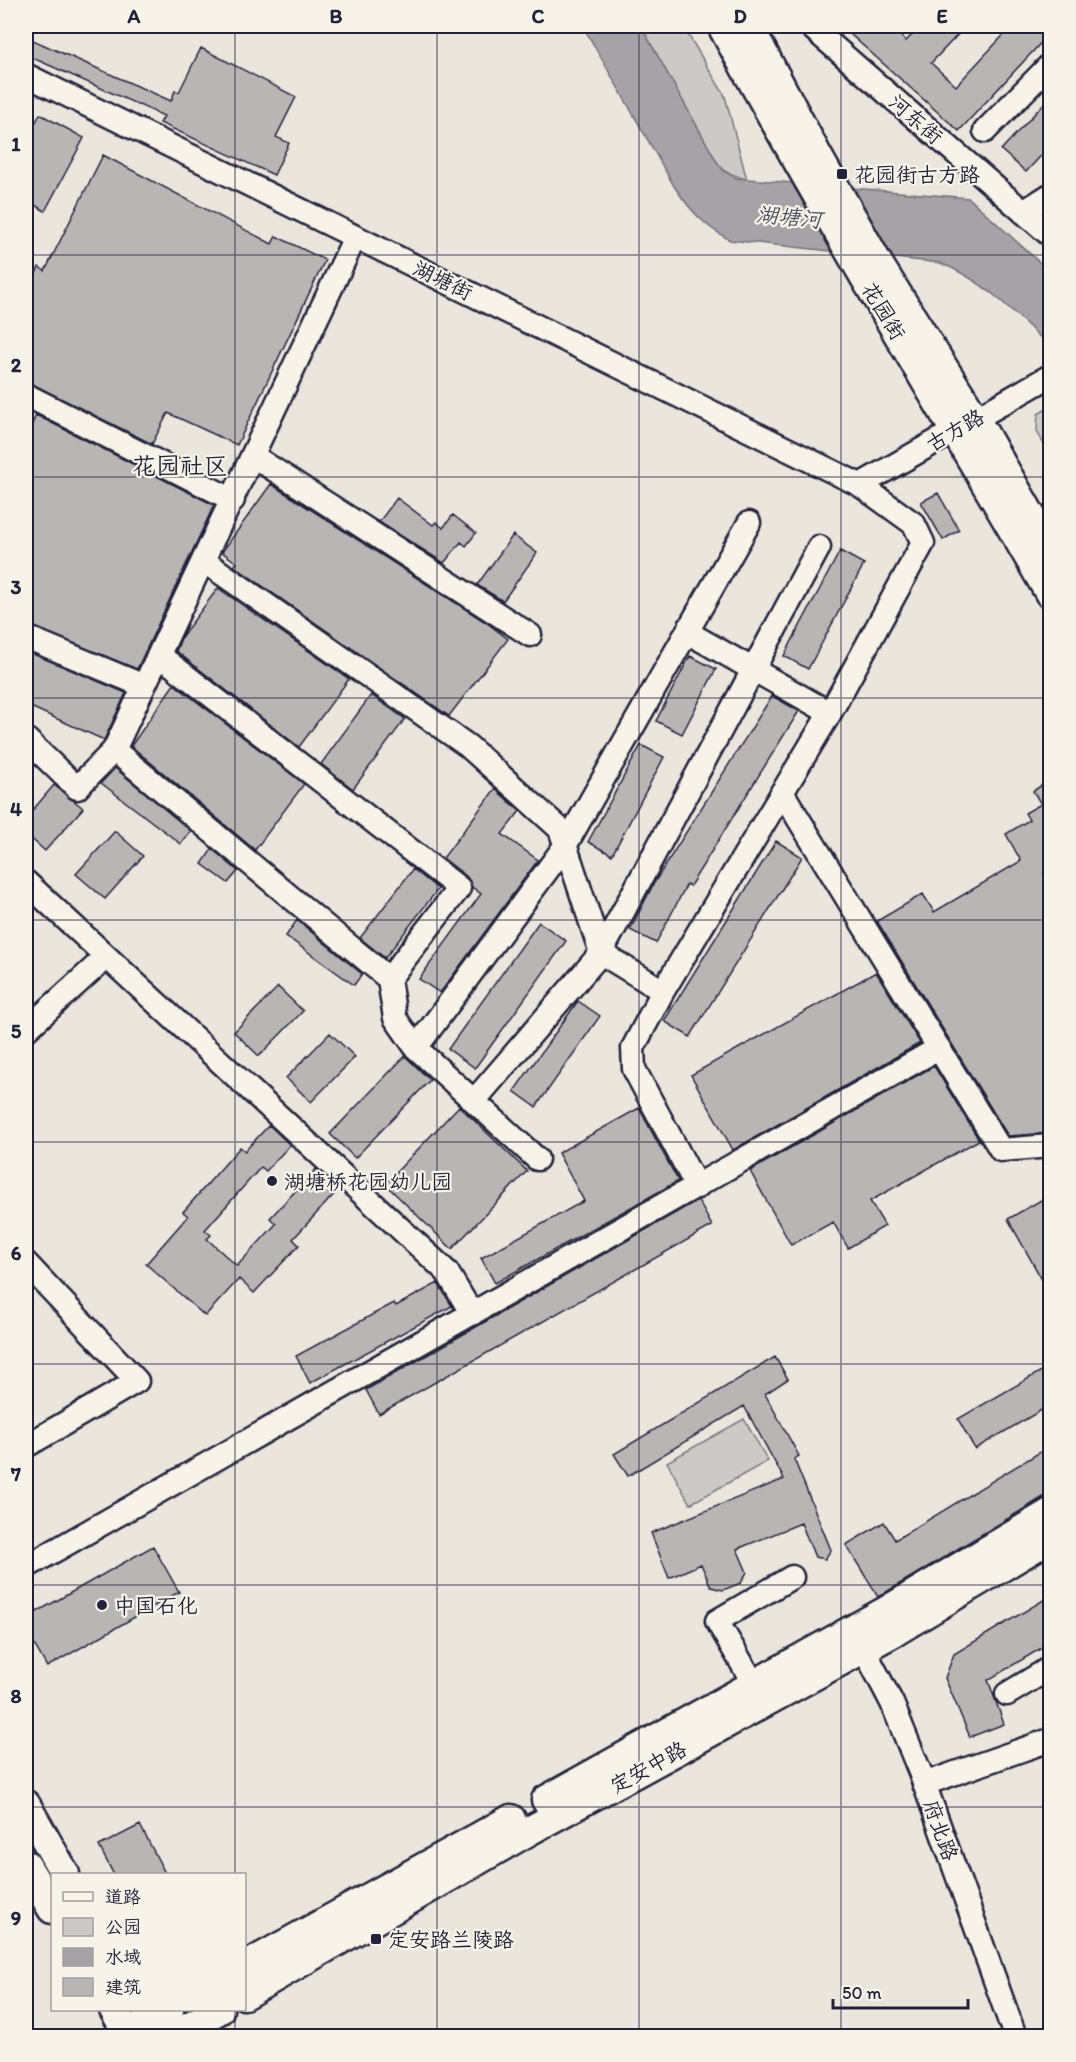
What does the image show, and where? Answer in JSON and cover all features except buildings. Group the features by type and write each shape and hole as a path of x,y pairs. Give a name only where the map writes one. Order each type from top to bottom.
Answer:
{"main road":[{"name":"花园街","path":"722,26 807,159 867,264 965,424 1050,549"},
{"name":"花园街","path":"748,26 807,159"},
{"name":"花园街","path":"965,424 1050,594"},
{"name":"定安中路","path":"246,1994 858,1638 1050,1513"},
{"name":"定安中路","path":"246,1966 754,1684 858,1638 1050,1538"},
{"path":"26,1805 64,1873"},
{"path":"26,1865 51,1907"},
{"path":"143,2025 214,2011"}],"street":[{"name":"河东街","path":"810,26 1050,235"},
{"path":"985,131 1050,65"},
{"name":"湖塘街","path":"26,75 860,485 914,524 923,543 830,713"},
{"path":"1023,212 1050,195"},
{"path":"26,739 77,788 114,750 355,237"},
{"name":"古方路","path":"860,485 1050,376"},
{"path":"26,395 233,500"},
{"path":"253,456 530,635"},
{"path":"416,1048 565,846 749,523"},
{"path":"474,1101 601,953 819,547"},
{"path":"204,561 468,746 560,829 601,953 663,991"},
{"path":"687,632 830,713 663,991 633,1048 634,1069 697,1187"},
{"path":"26,637 144,687"},
{"path":"159,655 459,888 389,979"},
{"path":"114,750 389,979 395,1018 416,1048 537,1159"},
{"path":"782,792 1001,1150 1050,1146"},
{"path":"26,882 447,1272 472,1314"},
{"path":"26,1030 106,957"},
{"path":"26,1567 939,1048"},
{"path":"26,1263 137,1381 26,1446"},
{"path":"754,1684 717,1621 792,1577"},
{"name":"府北路","path":"858,1638 892,1702 1015,2037"},
{"path":"1007,1694 1050,1668"},
{"path":"924,1784 1050,1740"}],"green space":[{"path":"641,26 683,26 725,96 747,180 724,171 717,162"},
{"path":"1050,407 1050,456 1037,431 1038,414"},
{"path":"744,1419 768,1461 690,1504 667,1462"}],"water":[{"name":"湖塘河","path":"583,26 641,26 717,162 724,171 736,178 969,198 1050,272 1050,347 985,288 971,278 940,263 730,240 713,229 692,210 674,186"}],"place":[{"name":"花园街古方路","path":"842,174"},
{"name":"湖塘桥花园幼儿园","path":"272,1181"},
{"name":"中国石化","path":"102,1605"},
{"name":"定安路兰陵路","path":"376,1939"}],"district":[{"name":"花园社区","path":"180,465"}]}
